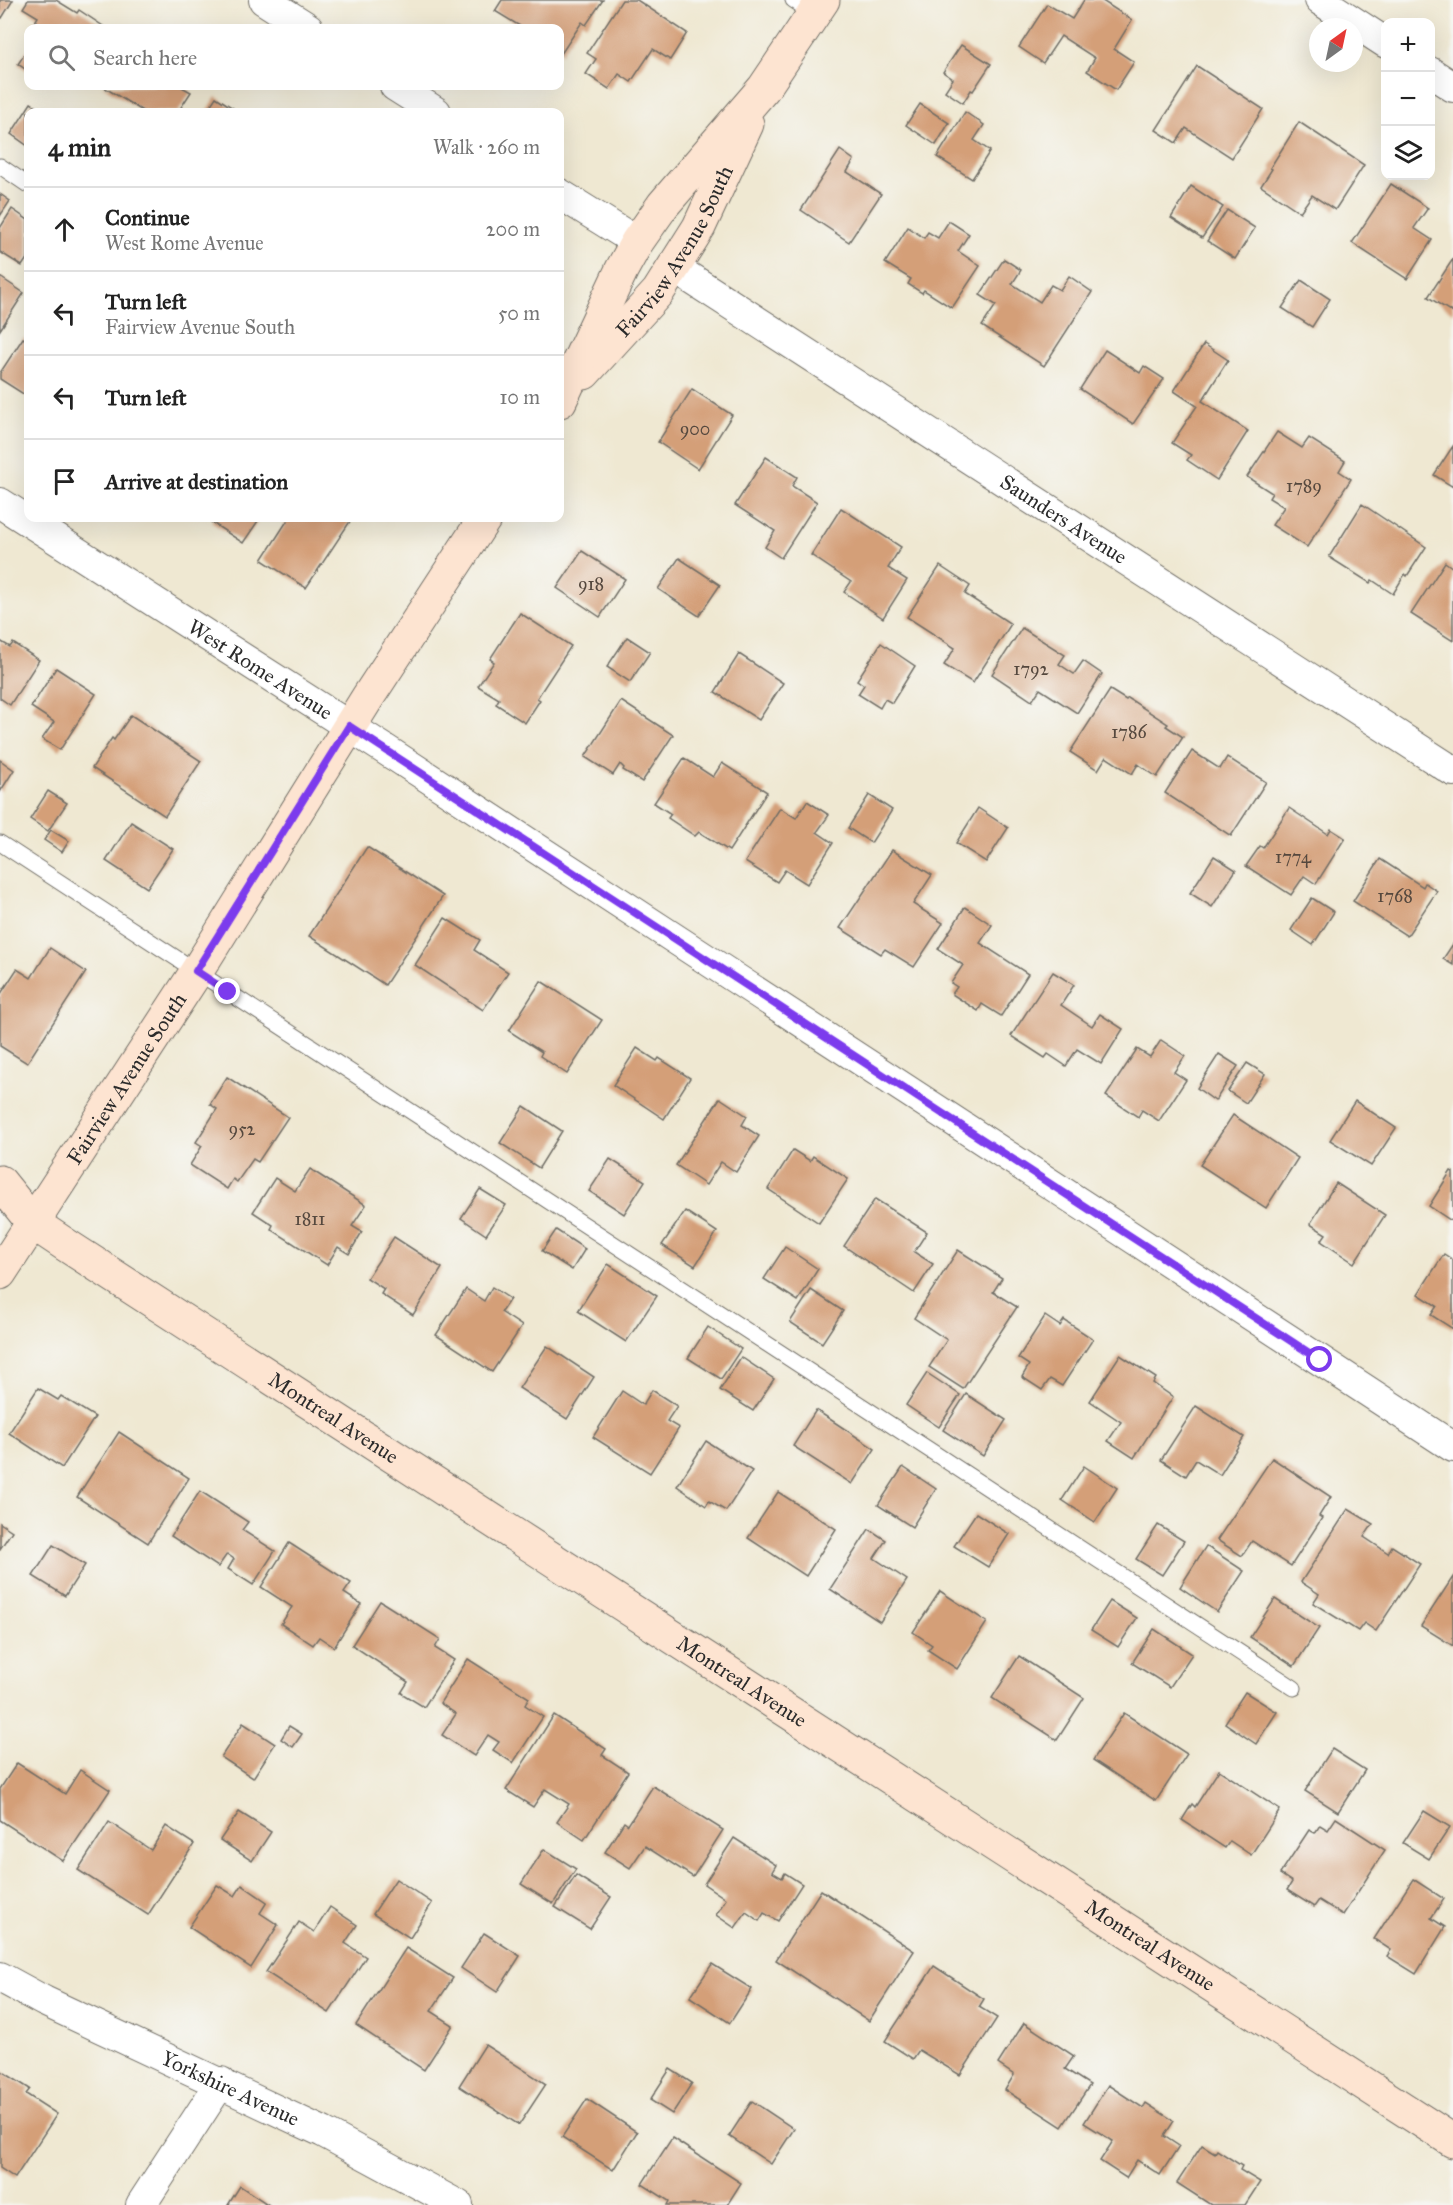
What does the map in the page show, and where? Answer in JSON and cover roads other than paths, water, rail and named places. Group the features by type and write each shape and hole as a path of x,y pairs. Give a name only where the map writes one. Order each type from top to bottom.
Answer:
{"street":[{"path":"264,0 302,24"},
{"path":"1320,0 1381,40"},
{"name":"Fairview Avenue South","path":"564,396 658,292 674,267 699,227 764,88 810,5"},
{"path":"1435,75 1453,87"},
{"name":"Fairview Avenue South","path":"564,392 622,269 638,242 663,205 764,88"},
{"path":"400,90 430,108"},
{"path":"564,197 638,242"},
{"name":"Saunders Avenue","path":"674,267 1453,771"},
{"name":"West Rome Avenue","path":"0,503 24,518"},
{"name":"West Rome Avenue","path":"30,522 349,726 1453,1447"},
{"name":"Fairview Avenue South","path":"0,1273 196,971 349,726 482,522"},
{"name":"Montreal Avenue","path":"0,1182 33,1223 1453,2141"},
{"name":"Montreal Avenue","path":"0,1215 33,1223"},
{"name":"Yorkshire Avenue","path":"0,1977 44,2001 221,2082 323,2132 458,2205"},
{"path":"141,2205 221,2082"}],"lane":[{"path":"0,166 24,182"},
{"path":"0,843 1294,1688"}]}
